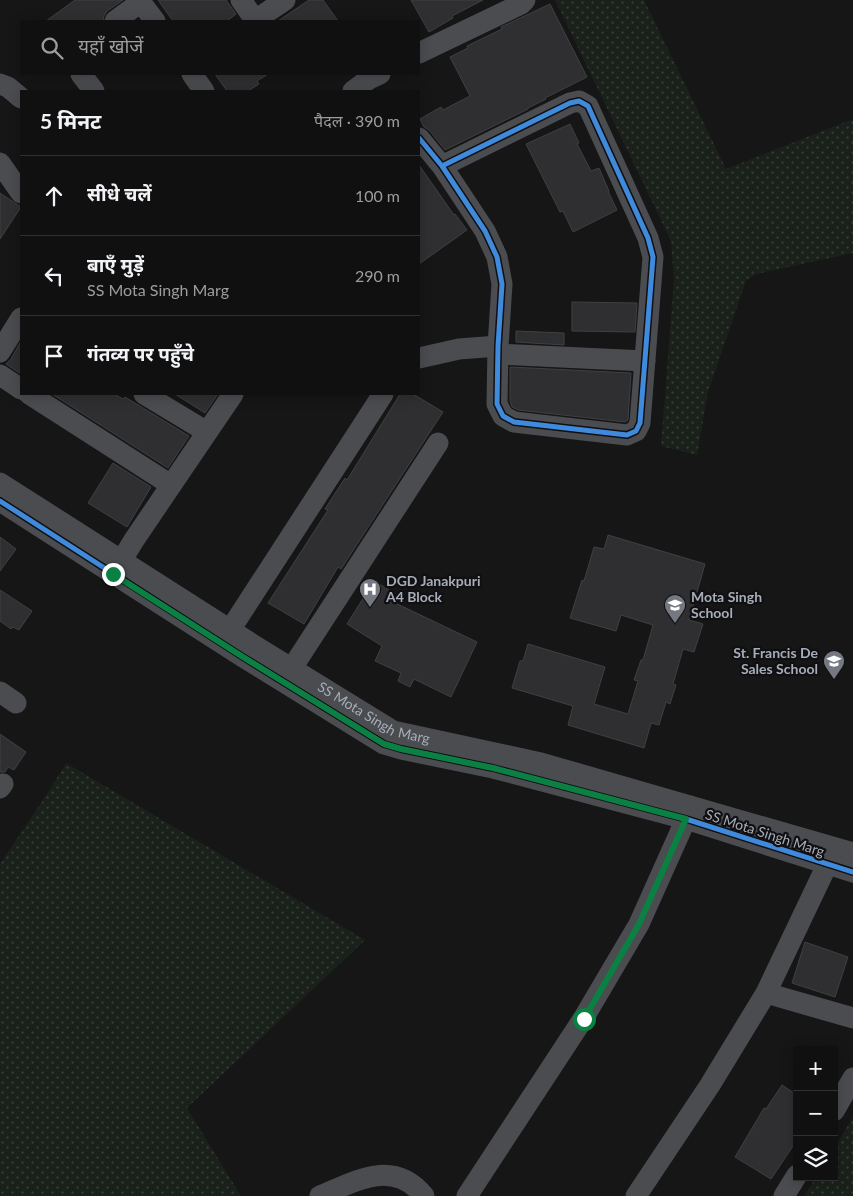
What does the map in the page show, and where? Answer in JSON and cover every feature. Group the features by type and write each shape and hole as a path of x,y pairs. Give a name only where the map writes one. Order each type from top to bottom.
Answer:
{"street":[{"path":"241,0 253,20"},
{"path":"255,20 285,0"},
{"path":"420,53 521,4 525,0"},
{"path":"116,20 140,1 154,20"},
{"path":"83,75 93,90"},
{"path":"193,75 203,90"},
{"path":"0,84 8,87 20,97"},
{"path":"420,139 442,166 485,230 497,257 502,284 497,404 503,416 514,422 627,435 636,432 640,423 653,257 648,238 588,106 579,101 570,103 442,166"},
{"path":"0,163 20,192"},
{"path":"0,352 20,321"},
{"path":"420,358 459,349 498,350 645,361"},
{"path":"0,375 20,387"},
{"path":"31,395 171,485"},
{"path":"146,395 207,432"},
{"path":"117,567 232,395"},
{"path":"230,630 382,395"},
{"path":"292,668 438,443"},
{"name":"SS Mota Singh Marg","path":"0,483 243,657 384,744 688,813 853,853"},
{"name":"SS Mota Singh Marg","path":"0,501 230,630 393,731 541,764 688,813 827,865 853,872"},
{"path":"467,1196 584,1019 639,924 688,813"},
{"path":"636,1196 710,1085 766,993 827,865"},
{"path":"766,993 853,1018"},
{"path":"838,1103 853,1078"},
{"path":"320,1196 365,1178 386,1174 407,1181 422,1195"},
{"path":"784,1196 793,1181"}],"shaded area":[{"path":"555,0 644,0 726,169 853,119 853,253 756,274 746,281 708,392 697,455 661,446 674,280 671,241"},
{"path":"66,763 365,940 187,1108 241,1196 0,1196 0,864"},
{"path":"853,1117 853,1196 804,1196 813,1181 838,1181 838,1142"}],"building":[{"path":"75,0 123,0 107,11 103,20 47,20"},
{"path":"158,0 226,0 236,14 228,20 172,20"},
{"path":"309,0 323,0 337,20 279,20"},
{"path":"411,0 483,0 452,16 453,18 429,32"},
{"path":"550,4 587,77 445,150 429,130 424,127 420,119 441,107 443,110 470,96 450,57 468,48 467,46 502,29 501,27"},
{"path":"216,75 266,75 257,81 259,84 250,90 226,90"},
{"path":"570,124 579,143 577,144 591,171 599,168 617,210 573,232 563,211 560,212 526,144"},
{"path":"420,166 454,215 467,230 420,263"},
{"path":"0,193 20,206 20,209 0,239"},
{"path":"572,302 637,303 635,332 572,331"},
{"path":"516,331 564,333 564,345 516,342"},
{"path":"20,343 20,373 6,364"},
{"path":"510,367 631,373 628,420 625,422 518,410 512,407 510,401"},
{"path":"54,395 116,395 123,399 125,397 189,436 168,468"},
{"path":"177,395 217,395 205,413"},
{"path":"399,395 415,395 443,412 341,569 338,567 304,624 268,603 328,510 325,509 345,478 347,480"},
{"path":"113,463 151,487 127,527 88,503"},
{"path":"608,535 705,564 689,620 703,624 694,652 683,649 673,684 676,685 670,704 666,702 659,725 651,723 644,748 568,725 573,706 512,688 520,661 523,661 528,644 605,667 594,704 628,714 638,681 634,680 641,660 643,660 653,625 621,615 616,631 570,618 594,547 604,549"},
{"path":"0,537 16,549 0,571"},
{"path":"374,581 394,593 389,600 477,642 451,697 414,679 410,687 398,681 401,673 375,661 382,646 347,624"},
{"path":"0,590 32,611 19,630 13,627 11,629 0,621"},
{"path":"0,734 26,752 14,770 8,767 5,772 0,772"},
{"path":"805,942 848,957 835,997 792,983"},
{"path":"782,1085 793,1092 793,1146 771,1179 735,1157 764,1108 766,1109"}],"cycle path":[{"path":"579,101 588,106 648,238 653,257 640,423 636,431 627,435 514,422 503,416 497,404 502,284 497,257 485,231 442,166 570,103 579,101"},
{"path":"420,139 442,166"},
{"path":"0,501 243,657 384,744 493,768 686,819 853,872"}],"place":[{"name":"DGD Janakpuri A4 Block","path":"370,608"},
{"name":"Mota Singh School","path":"675,624"},
{"name":"St. Francis De Sales School","path":"834,680"}],"route":[{"path":"113,574 384,744 493,768 686,819 639,924 584,1019"}]}
